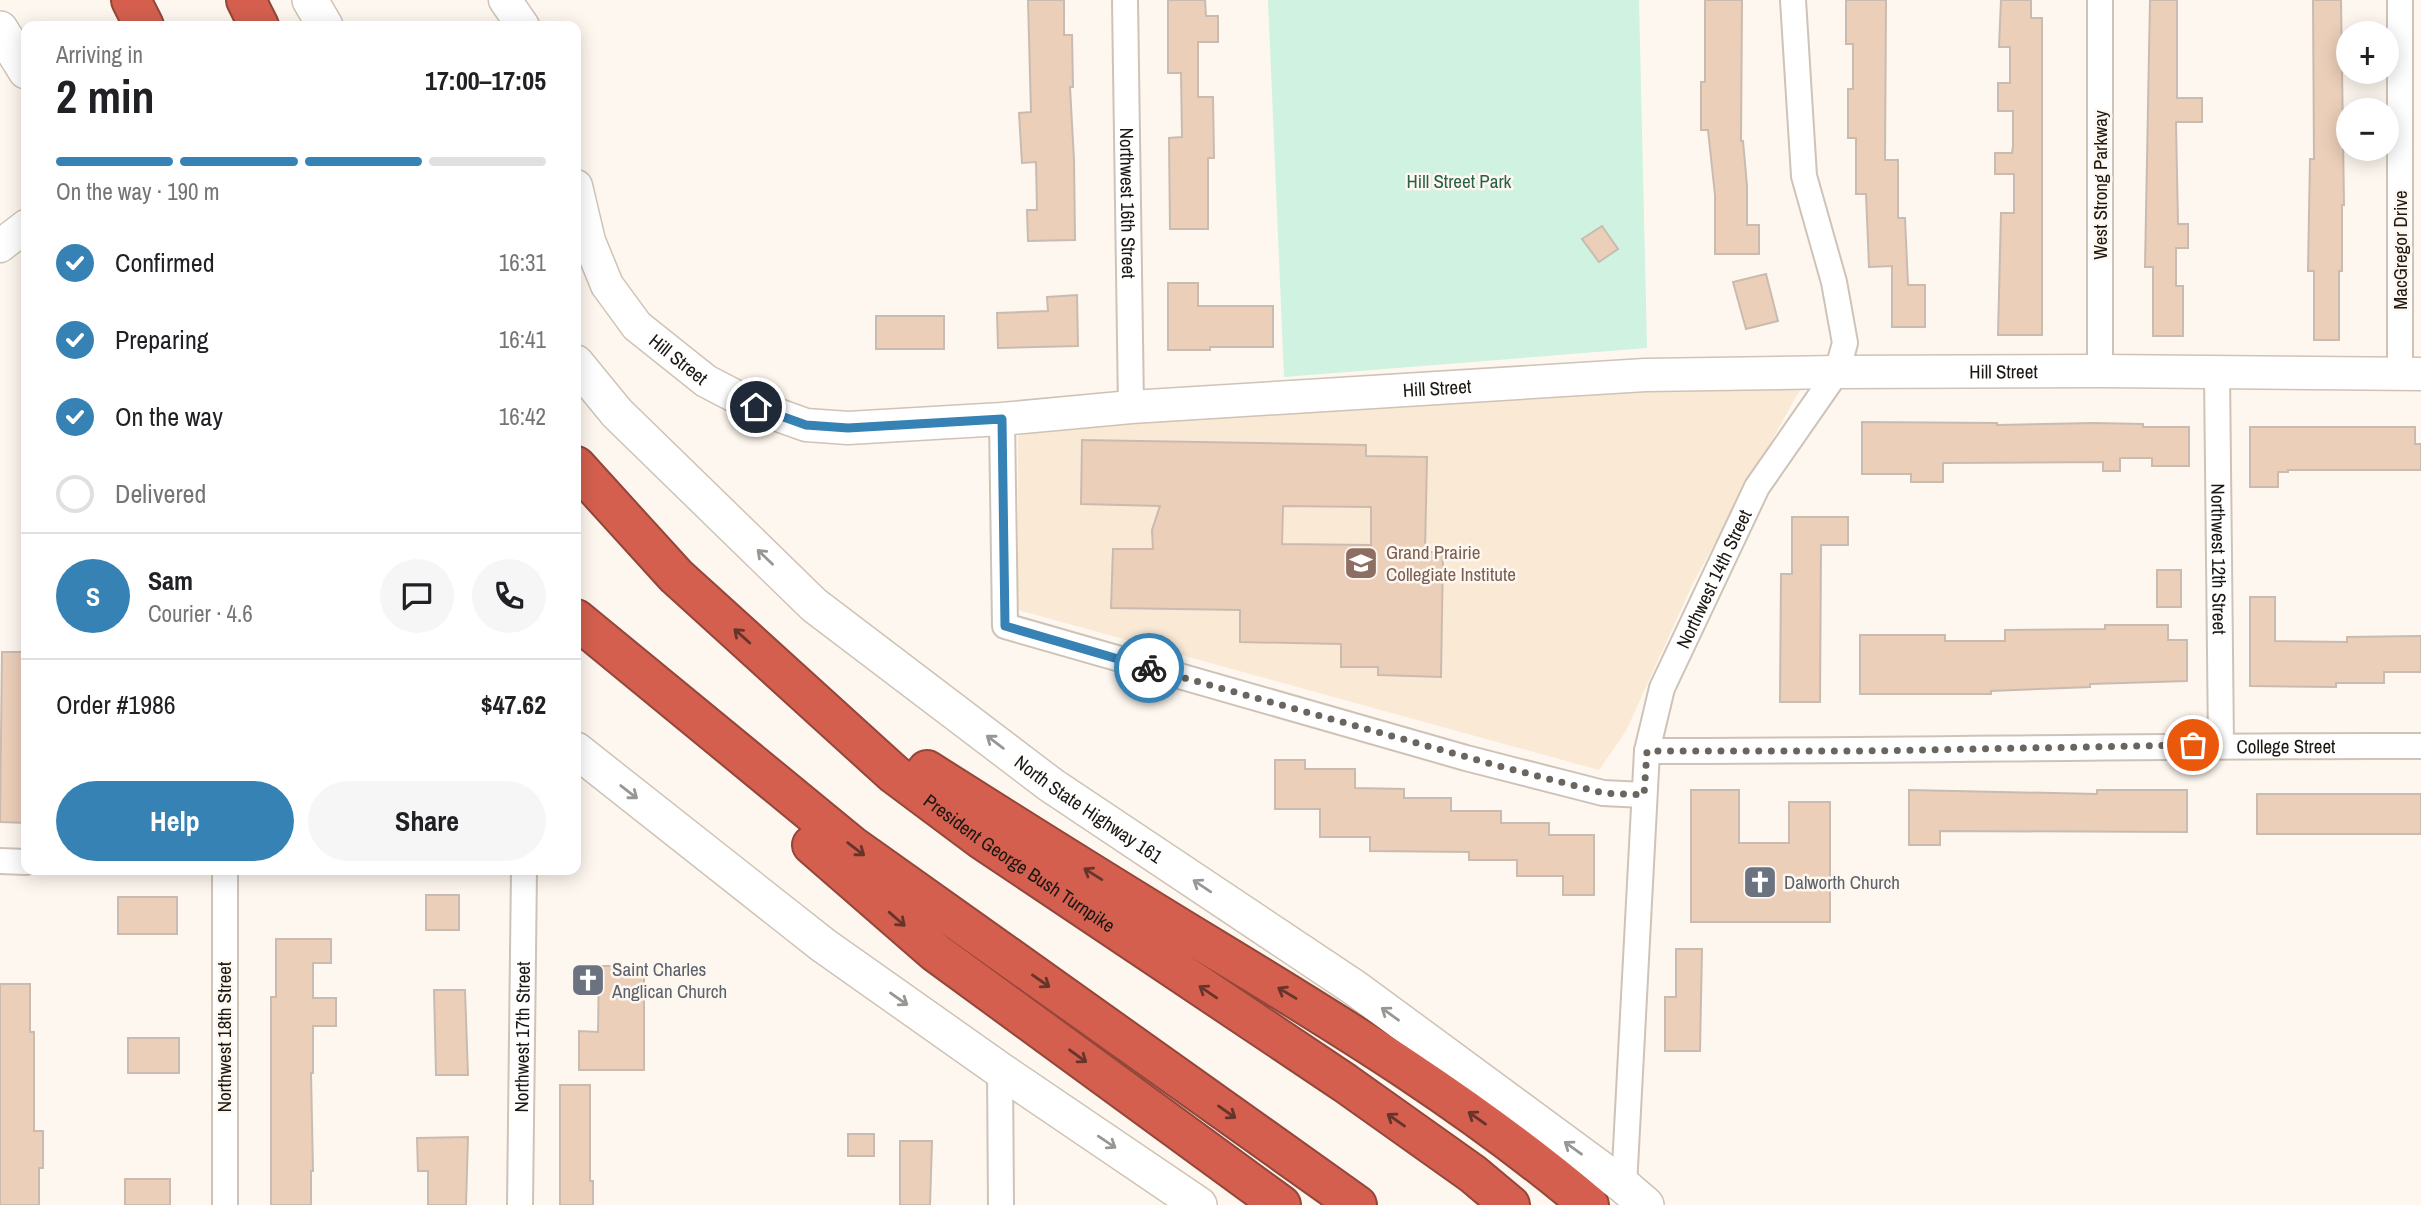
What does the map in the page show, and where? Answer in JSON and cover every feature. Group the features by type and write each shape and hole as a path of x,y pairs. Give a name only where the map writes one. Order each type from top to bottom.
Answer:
{"highway":[{"path":"131,0 142,21"},
{"path":"246,0 256,21"},
{"name":"President George Bush Turnpike","path":"581,472 676,576 894,774 981,839 1345,1083 1473,1174 1510,1205"},
{"path":"581,623 851,845 1357,1205"},
{"path":"581,631 624,681 935,952 1281,1205"},
{"path":"792,682 998,816 1374,1046 1544,1167 1588,1205"}],"main road":[{"path":"310,0 322,21"},
{"path":"0,29 21,63"},
{"name":"North State Highway 161","path":"581,369 617,412 814,605 1051,785 1354,988 1635,1195"},
{"path":"581,754 823,946 1199,1205"}],"street":[{"path":"505,0 520,21"},
{"name":"Northwest 16th Street","path":"1125,0 1131,407"},
{"name":"Northwest 14th Street","path":"1635,1195 1644,795 1647,751 1662,688 1757,487 1837,372 1845,343 1834,282 1804,176 1793,0"},
{"name":"West Strong Parkway","path":"2100,0 2100,370"},
{"name":"MacGregor Drive","path":"2400,0 2411,374"},
{"name":"Hill Street","path":"581,207 589,241 609,287 637,326 706,381 756,407 806,425 848,428 1002,419 1131,407 1634,376 2100,370 2411,374"},
{"path":"0,246 21,230"},
{"name":"Northwest 12th Street","path":"2217,373 2221,745"},
{"path":"1002,419 1005,626 1466,758 1603,793 1644,795"},
{"name":"College Street","path":"1647,751 1865,751 2221,745 2421,746"},
{"path":"0,861 21,862"},
{"name":"Northwest 18th Street","path":"225,875 225,1205"},
{"name":"Northwest 17th Street","path":"520,1205 524,875"},
{"path":"1000,1070 1001,1205"}],"shaded area":[{"name":"Grand Prairie Collegiate Institute","path":"1638,386 1801,388 1693,583 1626,731 1599,770 1018,610 1018,436 1028,429"}],"green space":[{"name":"Hill Street Park","path":"1268,0 1639,0 1647,348 1284,377"}],"building":[{"path":"1028,0 1064,0 1064,35 1072,35 1073,87 1070,87 1075,240 1028,241 1027,210 1037,210 1036,162 1022,163 1019,113 1031,112"},
{"path":"1168,0 1205,0 1206,16 1218,16 1218,42 1198,42 1198,97 1213,97 1214,158 1208,158 1208,229 1170,229 1169,138 1182,137 1181,73 1168,73"},
{"path":"1705,0 1742,0 1741,141 1747,186 1747,225 1759,225 1759,254 1715,254 1715,195 1708,130 1701,130 1701,82 1705,82"},
{"path":"1846,0 1886,0 1885,160 1898,160 1898,218 1905,218 1908,285 1925,285 1925,327 1892,327 1892,266 1869,267 1866,194 1856,194 1856,138 1848,138 1848,89 1853,89 1853,44 1846,44"},
{"path":"2001,0 2031,0 2031,18 2042,18 2042,335 1998,335 2001,213 2014,213 2014,174 1995,174 1995,153 2012,153 2013,146 2013,111 1998,111 1998,83 2010,83 2010,47 1999,47"},
{"path":"2150,0 2177,0 2177,98 2202,98 2202,122 2176,122 2178,224 2188,224 2188,248 2176,248 2176,286 2183,286 2183,336 2153,336 2153,267 2145,267"},
{"path":"2313,0 2341,0 2341,21 2336,21 2336,84 2342,84 2342,98 2336,98 2336,161 2343,161 2344,205 2342,271 2339,271 2339,340 2314,340 2314,271 2308,271 2310,159 2314,159"},
{"path":"1602,226 1618,249 1599,262 1582,239"},
{"path":"1766,274 1778,321 1746,329 1733,282"},
{"path":"1168,283 1198,283 1198,306 1273,306 1273,347 1168,350"},
{"path":"1077,295 1078,346 998,348 997,313 1048,311 1047,297"},
{"path":"876,316 944,316 944,349 876,349"},
{"path":"1862,422 1997,425 2094,423 2189,427 2189,466 2152,466 2152,458 2120,458 2120,471 2103,471 2103,462 1943,463 1943,482 1911,482 1911,474 1862,474"},
{"path":"2250,427 2415,427 2415,444 2421,444 2421,470 2288,470 2278,472 2278,487 2250,487"},
{"path":"1082,440 1366,445 1366,456 1427,457 1425,552 1443,552 1441,677 1378,675 1378,667 1341,667 1341,644 1240,642 1240,610 1111,608 1113,549 1153,549 1152,530 1160,506 1081,504","holes":["1283,506 1371,507 1371,545 1282,544"]},
{"path":"1792,517 1848,517 1848,545 1821,545 1820,702 1780,702 1781,574 1792,574"},
{"path":"2157,570 2181,570 2181,607 2157,607"},
{"path":"2250,597 2275,597 2275,641 2347,642 2347,637 2421,636 2421,672 2384,672 2384,683 2336,683 2336,687 2250,686"},
{"path":"2105,625 2168,625 2168,640 2187,640 2187,681 2090,684 2090,687 1991,691 1991,694 1860,694 1860,635 1945,635 1945,641 2005,641 2005,630 2105,629"},
{"path":"2,652 21,652 21,823 0,822"},
{"path":"1275,760 1305,760 1305,769 1355,769 1355,788 1404,789 1404,798 1451,798 1451,811 1501,811 1501,823 1549,823 1549,835 1594,835 1594,895 1563,895 1563,876 1517,876 1517,860 1469,860 1469,852 1370,851 1370,837 1320,837 1320,809 1275,809"},
{"name":"Dalworth Church","path":"1691,790 1739,790 1739,843 1789,843 1789,802 1830,802 1830,922 1691,922"},
{"path":"1909,790 2097,794 2097,790 2187,790 2187,832 1940,831 1940,845 1909,845"},
{"path":"2257,794 2421,794 2421,834 2257,834"},
{"path":"426,895 459,895 459,930 426,930"},
{"path":"118,897 177,897 177,934 118,934"},
{"path":"276,939 331,939 331,963 313,963 313,998 336,998 336,1026 313,1026 311,1205 271,1205 271,997 276,997"},
{"path":"1676,949 1702,949 1700,1051 1665,1051 1665,997 1676,997"},
{"path":"599,966 644,966 644,1070 579,1070 579,1031 598,1032"},
{"path":"0,984 30,984 30,1032 34,1032 34,1131 43,1131 39,1205 0,1205"},
{"path":"434,990 465,990 468,1075 436,1075"},
{"path":"128,1038 179,1038 179,1073 128,1073"},
{"path":"560,1085 590,1085 590,1181 593,1181 593,1205 560,1205"},
{"path":"848,1134 874,1134 874,1156 848,1156"},
{"path":"468,1137 466,1205 428,1205 428,1171 418,1171 417,1138"},
{"path":"900,1141 932,1141 930,1205 900,1205"},
{"path":"125,1179 170,1179 170,1205 125,1205"}],"way so far":[{"path":"1149,668 1466,758 1603,793 1644,795 1647,751 1865,751 2193,745"}],"place":[{"name":"Grand Prairie Collegiate Institute","path":"1361,563"},
{"name":"Dalworth Church","path":"1760,882"},
{"name":"Saint Charles Anglican Church","path":"588,980"}],"route":[{"path":"756,407 806,425 848,428 1002,419 1005,626 1149,668"}]}
